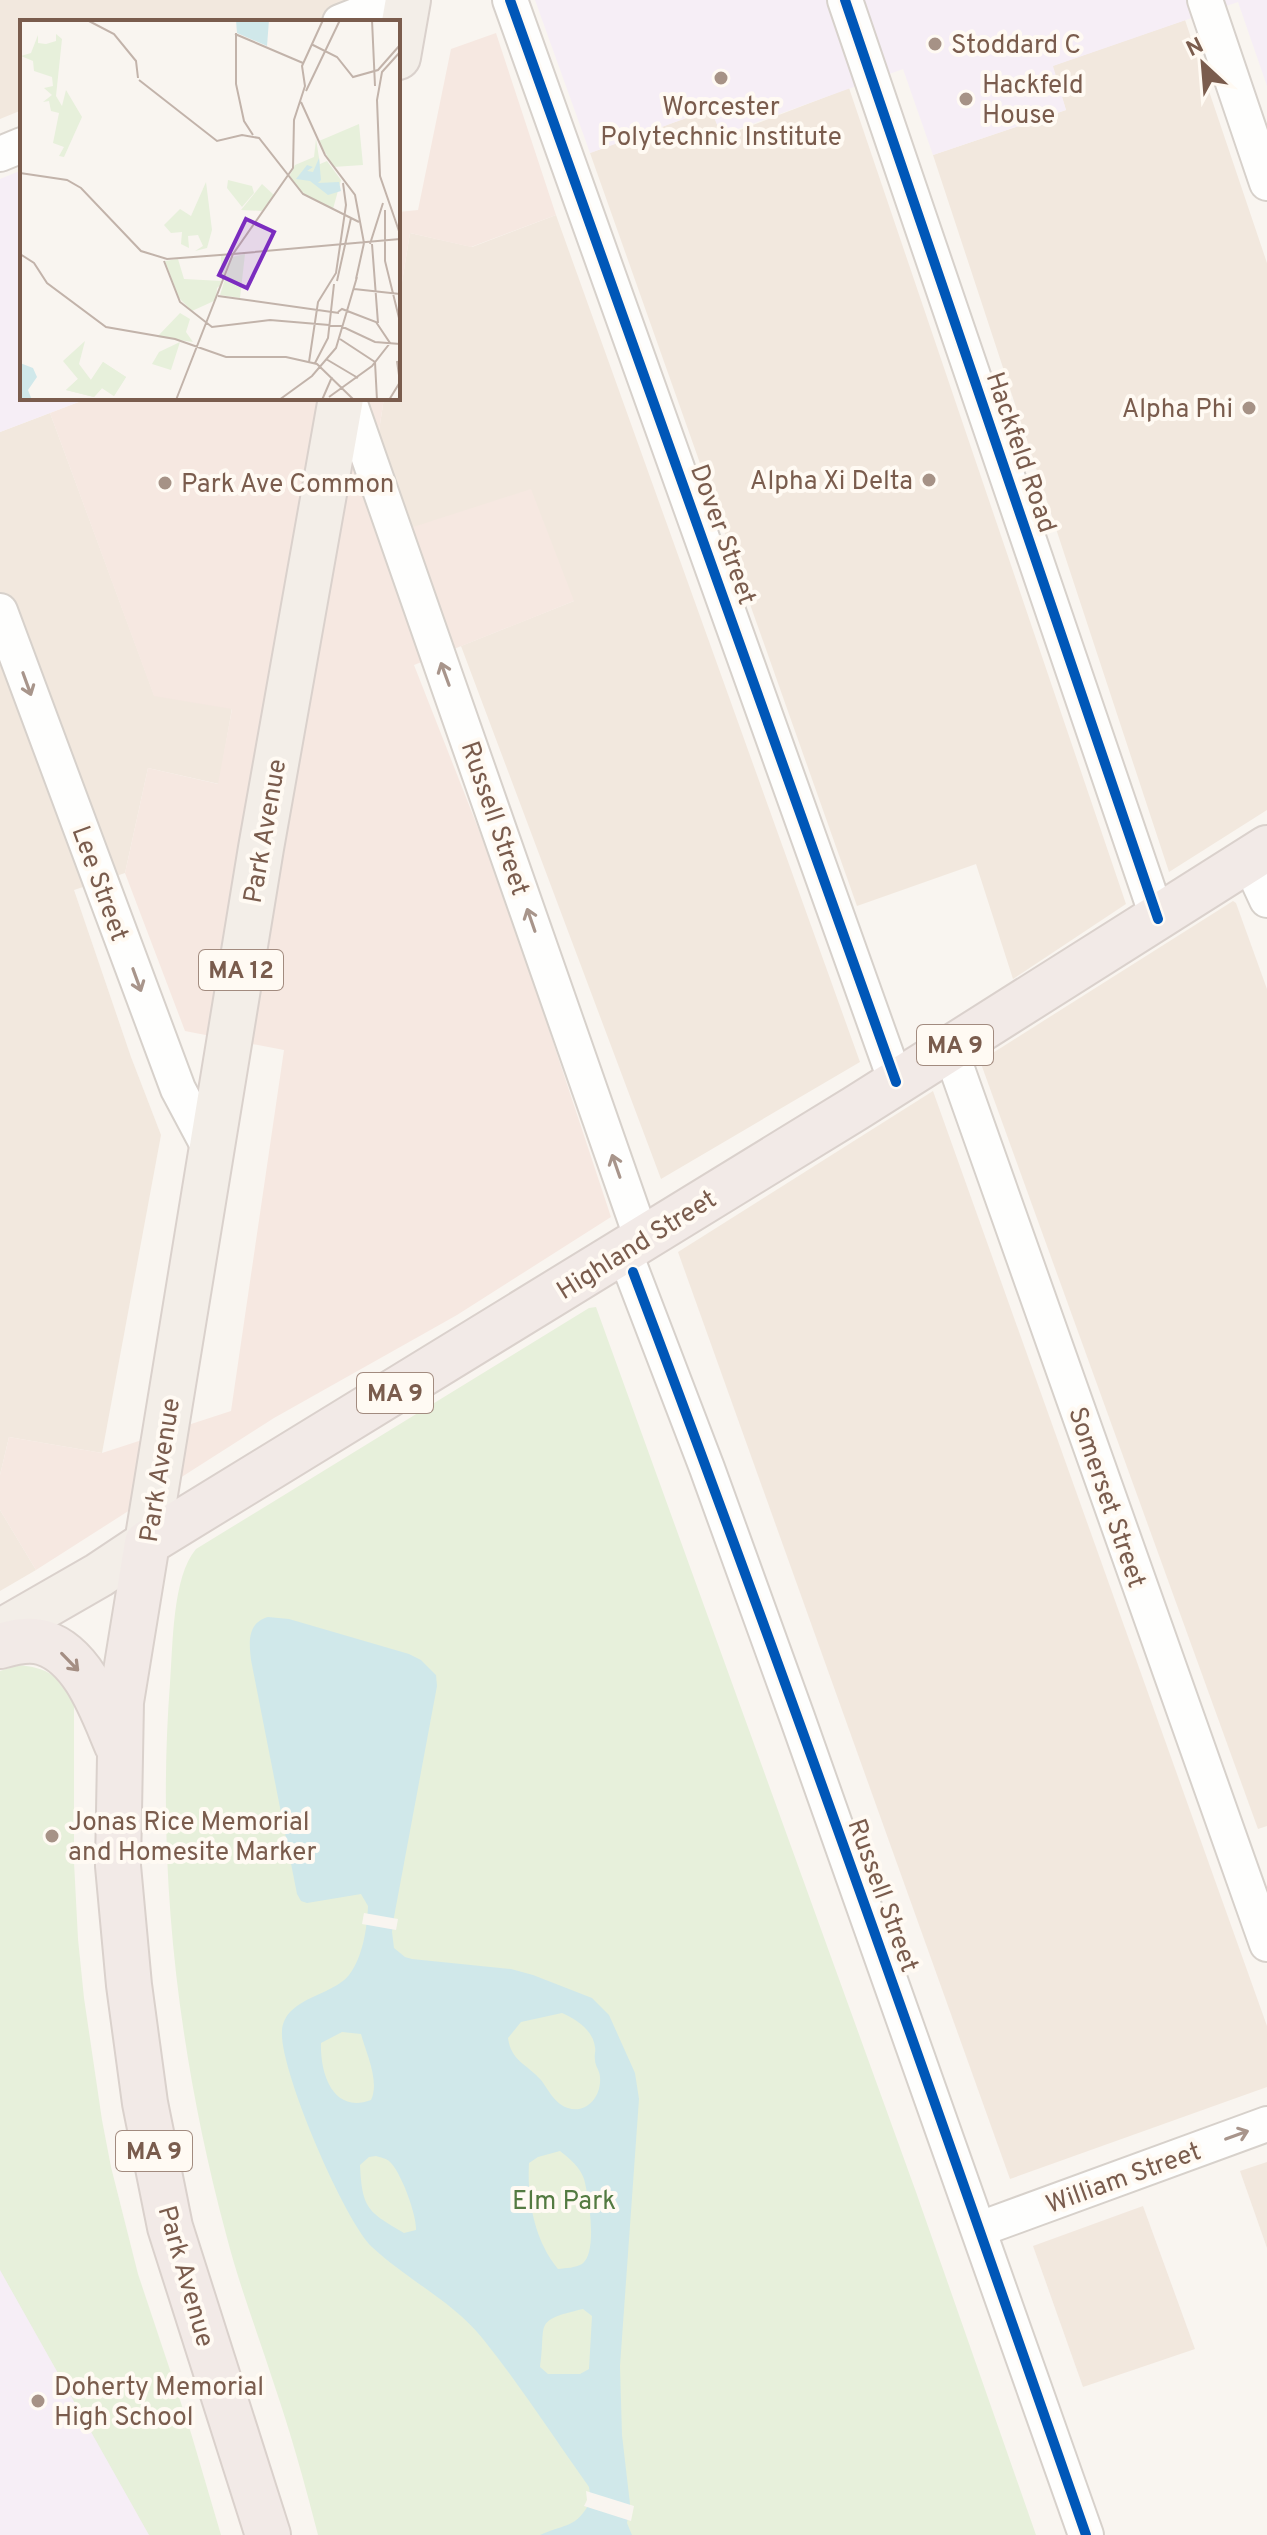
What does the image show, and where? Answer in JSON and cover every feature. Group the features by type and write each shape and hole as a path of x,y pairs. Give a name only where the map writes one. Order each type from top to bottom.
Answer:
{"highway":[{"name":"Highland Street","path":"147,1543 950,1049 1258,853"},
{"name":"Park Avenue","path":"147,1543 121,1702 118,1866 136,2044 153,2146 181,2267 268,2535"},
{"path":"0,1646 20,1640 43,1642 65,1656 77,1667 92,1693 120,1752"}],"main road":[{"path":"400,46 408,0"},
{"name":"Park Avenue","path":"147,1543 265,823 341,400"},
{"name":"Highland Street","path":"0,1632 99,1575 147,1543"}],"street":[{"path":"345,20 396,0"},
{"name":"Dover Street","path":"510,0 896,1082"},
{"name":"Hackfeld Road","path":"845,0 1158,919"},
{"path":"1205,0 1267,183"},
{"path":"0,154 20,146"},
{"name":"Russell Street","path":"349,400 707,1468 980,2229 1086,2535"},
{"name":"Lee Street","path":"0,611 178,1089 211,1151"},
{"path":"1258,853 1267,900"},
{"name":"Somerset Street","path":"950,1049 1267,1944"},
{"name":"William Street","path":"980,2229 1267,2124"}],"shaded area":[{"path":"0,0 352,0 349,20 20,20 20,111 0,119"},
{"name":"Worcester Polytechnic Institute","path":"535,0 1267,0 1267,86 1238,2 1053,66 1066,110 933,155 903,69 721,135 711,109 590,153"},
{"path":"1185,20 1267,263 1267,810 1169,872 933,155 1066,110 1052,66"},
{"path":"496,33 556,215 471,247 410,233 400,295 400,212 418,210 451,49"},
{"path":"849,88 1126,904 1013,979 976,864 857,906 590,153 711,109 722,137"},
{"path":"20,171 20,400 84,400 0,432 0,179"},
{"path":"556,215 860,1062 661,1179 461,646 574,601 411,528 379,431 384,400 400,400 400,295 410,233 472,247"},
{"path":"84,400 384,400 379,431 410,528 531,489 574,601 414,665 504,894 611,1217 457,1315 274,1418 36,1570 0,1510 0,1475 9,1437 102,1453 231,1411 284,1050 185,1031 125,873 148,768 218,784 232,709 154,696 50,413"},
{"path":"50,413 154,695 232,708 219,784 148,768 125,873 74,890 161,1135 102,1453 9,1437 0,1475 0,432"},
{"path":"1233,901 1267,989 1267,1826 1258,1829 980,1061"},
{"path":"933,1091 1267,2026 1267,2087 1010,2179 678,1252"},
{"path":"0,1510 36,1570 0,1591"},
{"path":"1267,2162 1267,2248 1240,2171"},
{"path":"1143,2206 1195,2349 1083,2387 1033,2246"},
{"name":"Doherty Memorial High School","path":"0,2267 150,2535 0,2535"}],"green space":[{"name":"Elm Park","path":"596,1307 916,2192 1036,2535 318,2535 292,2440 226,2234 209,2167 183,2030 169,1891 166,1822 166,1752 178,1594 188,1561 196,1549 589,1308"},
{"path":"18,1665 37,1668 52,1675 65,1686 74,1703 74,1862 78,1939 102,2120 138,2274 221,2535 149,2535 0,2270 0,1671"}],"water":[{"path":"268,1617 289,1619 409,1654 421,1660 436,1675 437,1686 394,1917 394,1948 412,1959 511,1969 592,1998 609,2015 635,2073 639,2099 620,2366 622,2435 630,2504 627,2523 632,2535 540,2535 575,2521 591,2501 589,2487 511,2375 471,2325 372,2247 360,2232 315,2143 291,2077 282,2031 291,2011 341,1982 354,1968 361,1951 368,1906 361,1894 307,1903 301,1901 297,1894 251,1660 251,1634 261,1620","holes":["562,2013 587,2030 594,2041 595,2062 600,2077 598,2093 589,2105 575,2109 560,2104 541,2080 516,2057 508,2038 521,2022","342,2032 361,2034 373,2076 371,2100 358,2103 338,2096 326,2078 321,2043","560,2151 582,2175 591,2224 590,2249 582,2264 558,2269 543,2245 531,2205 529,2163","369,2157 385,2159 394,2166 407,2194 416,2230 404,2233 370,2208 363,2192 360,2165","583,2309 592,2316 589,2369 580,2374 548,2374 540,2367 543,2332 548,2321"]}],"pier":[{"path":"364,1913 398,1919 396,1930 362,1924"},
{"path":"586,2491 634,2506 631,2521 584,2506"}],"cycle path":[{"path":"510,0 896,1082"},
{"path":"845,0 1158,919"},
{"path":"633,1272 807,1744 1086,2535"}],"place":[{"name":"Stoddard C","path":"935,44"},
{"name":"Worcester Polytechnic Institute","path":"721,78"},
{"name":"Hackfeld House","path":"966,99"},
{"name":"Alpha Phi","path":"1249,408"},
{"name":"Alpha Xi Delta","path":"929,480"},
{"name":"Park Ave Common","path":"165,483"},
{"name":"Jonas Rice Memorial and Homesite Marker","path":"52,1836"},
{"name":"Doherty Memorial High School","path":"38,2401"}]}
